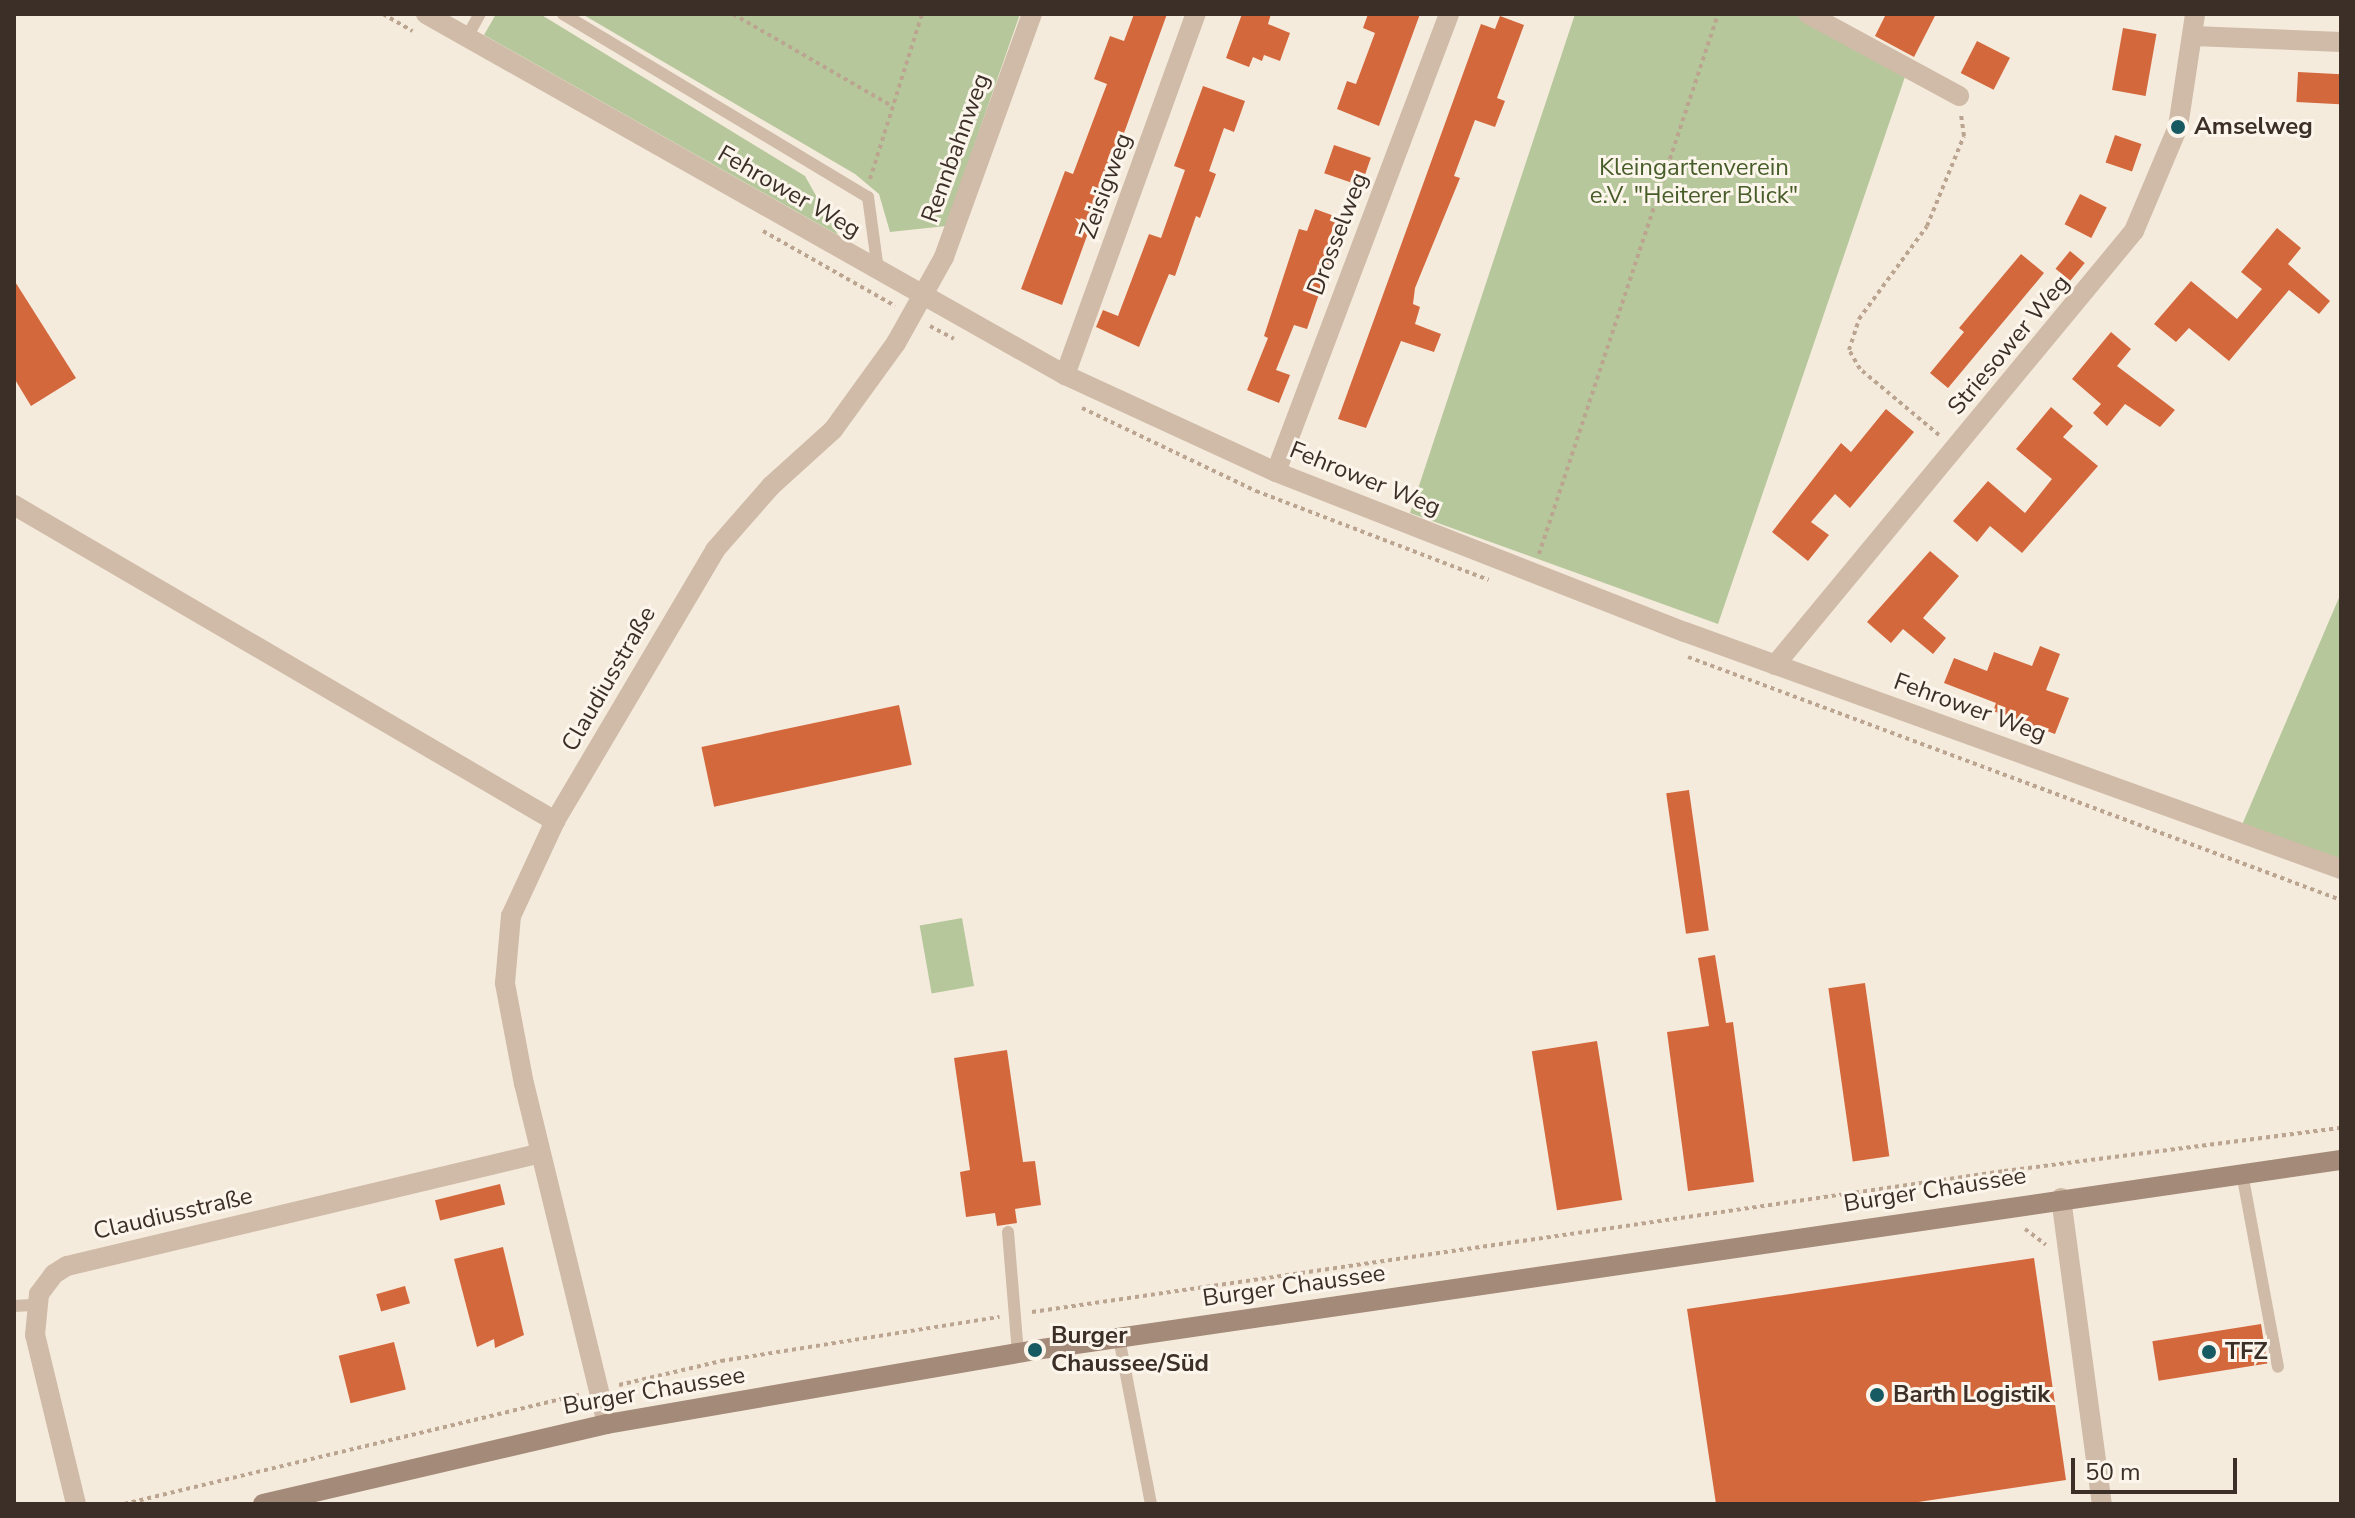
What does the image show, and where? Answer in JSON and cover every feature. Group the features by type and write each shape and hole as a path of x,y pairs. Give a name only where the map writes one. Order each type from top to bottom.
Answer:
{"main road":[{"name":"Burger Chaussee","path":"263,1504 607,1424 1018,1353 2009,1205 2341,1160"}],"street":[{"name":"Fehrower Weg","path":"426,14 879,274 1065,375 1276,472 1775,665 2341,869"},
{"name":"Rennbahnweg","path":"922,296 944,257 1032,14"},
{"name":"Zeisigweg","path":"1065,375 1196,14"},
{"name":"Drosselweg","path":"1276,472 1449,14"},
{"path":"1808,14 1959,96"},
{"name":"Striesower Weg","path":"1775,665 2134,231 2178,127 2195,14"},
{"path":"2193,36 2341,42"},
{"name":"Claudiusstraße","path":"607,1424 540,1153 505,983 504,948 530,867 715,550 740,518 861,398 922,296"},
{"path":"14,505 555,821"},
{"name":"Claudiusstraße","path":"36,1305 46,1285 67,1266 540,1153"},
{"path":"2061,1198 2102,1504"},
{"path":"36,1305 35,1335 76,1504"}],"lane":[{"path":"467,37 480,14"},
{"path":"563,14 868,197 879,274"},
{"path":"2242,1173 2278,1367"},
{"path":"1008,1232 1018,1353"},
{"path":"14,1306 36,1305"},
{"path":"1119,1338 1151,1504"}],"path":[{"path":"733,14 890,105"},
{"path":"868,197 874,155 922,14"},
{"path":"1533,573 1718,14"},
{"path":"1956,449 1860,369 1849,350 1859,319 1927,226 1948,180 1964,136 1959,96"},
{"path":"124,1504 721,1361 1015,1314 2004,1171 2341,1128"},
{"path":"2004,1171 2012,1226 2028,1229 2045,1243 2048,1258"}],"green space":[{"path":"496,14 540,14 805,176 838,235 484,35"},
{"path":"582,14 1020,14 946,226 890,232 879,194 855,174"},
{"name":"Kleingartenverein e.V. \"Heiterer Blick\"","path":"1575,14 1799,14 1908,68 1718,624 1410,513"},
{"path":"2341,593 2341,869 2239,832"},
{"path":"962,918 974,986 932,993 920,925"}],"building":[{"path":"1134,14 1167,14 1062,305 1021,289 1065,171 1073,174 1107,84 1094,79 1110,36 1124,41"},
{"path":"1242,14 1271,14 1268,24 1290,33 1280,61 1264,55 1262,61 1253,57 1249,67 1226,58"},
{"path":"1368,14 1420,14 1379,126 1337,109 1347,81 1356,84 1375,33 1363,28"},
{"path":"1886,14 1936,14 1914,57 1875,36"},
{"path":"1500,16 1524,25 1497,98 1505,101 1495,127 1475,120 1454,176 1460,178 1415,288 1413,304 1420,307 1415,324 1441,334 1434,352 1401,341 1366,428 1338,419 1481,24 1495,29"},
{"path":"2123,28 2156,34 2146,96 2112,90"},
{"path":"1977,41 2010,58 1994,90 1961,73"},
{"path":"2298,72 2341,74 2339,104 2296,102"},
{"path":"1203,86 1245,101 1234,132 1224,128 1209,171 1216,174 1200,218 1196,216 1175,276 1169,274 1139,347 1096,327 1103,310 1118,316 1149,234 1161,238 1185,170 1174,166"},
{"path":"2115,135 2141,144 2132,172 2106,162"},
{"path":"1334,145 1371,158 1361,186 1324,173"},
{"path":"2080,194 2107,208 2091,238 2065,224"},
{"path":"1315,209 1337,217 1329,239 1337,242 1307,329 1294,325 1276,370 1290,375 1279,403 1247,390 1268,338 1264,336 1299,229 1307,231"},
{"path":"2277,228 2301,248 2288,264 2330,301 2319,314 2289,290 2229,361 2189,328 2176,342 2154,324 2191,281 2237,319 2262,289 2241,272"},
{"path":"2070,251 2085,263 2070,281 2056,269"},
{"path":"2021,254 2044,273 1948,388 1930,373 1964,332 1959,328"},
{"path":"14,280 76,378 31,406 14,378"},
{"path":"2111,332 2131,349 2117,366 2175,410 2160,427 2125,404 2107,426 2093,413 2101,404 2072,379"},
{"path":"2051,407 2073,426 2063,437 2098,466 2022,553 1990,526 1977,542 1953,521 1988,481 2025,513 2052,479 2016,449"},
{"path":"1886,409 1914,432 1850,508 1835,494 1811,522 1829,535 1808,561 1772,532 1841,443 1851,452"},
{"path":"1930,551 1959,576 1923,618 1946,638 1933,654 1903,629 1891,643 1867,622"},
{"path":"2040,646 2060,654 2046,690 2069,698 2055,734 1993,711 1996,703 1944,683 1954,658 1987,671 1994,652 2032,666"},
{"path":"899,705 912,765 714,807 701,747"},
{"path":"1689,790 1709,931 1686,934 1666,793"},
{"path":"1715,955 1726,1023 1733,1022 1754,1182 1688,1191 1667,1032 1709,1026 1698,958"},
{"path":"1865,983 1889,1156 1853,1161 1828,988"},
{"path":"1597,1041 1622,1200 1557,1210 1532,1051"},
{"path":"1007,1050 1023,1162 1035,1161 1041,1205 1015,1209 1017,1223 997,1226 995,1213 966,1217 960,1172 970,1170 954,1058"},
{"path":"500,1184 505,1204 440,1221 435,1200"},
{"path":"503,1247 524,1335 495,1348 494,1339 477,1347 454,1259"},
{"name":"Barth Logistik","path":"2034,1258 2066,1480 1905,1504 1716,1504 1687,1309"},
{"path":"405,1286 410,1303 381,1312 376,1294"},
{"name":"TFZ","path":"2261,1324 2267,1364 2159,1381 2152,1341"},
{"path":"394,1342 406,1390 351,1403 339,1356"}],"place":[{"name":"Amselweg","path":"2178,127"},
{"name":"Burger Chaussee/Süd","path":"1035,1350"},
{"name":"TFZ","path":"2209,1352"},
{"name":"Barth Logistik","path":"1877,1395"}]}
